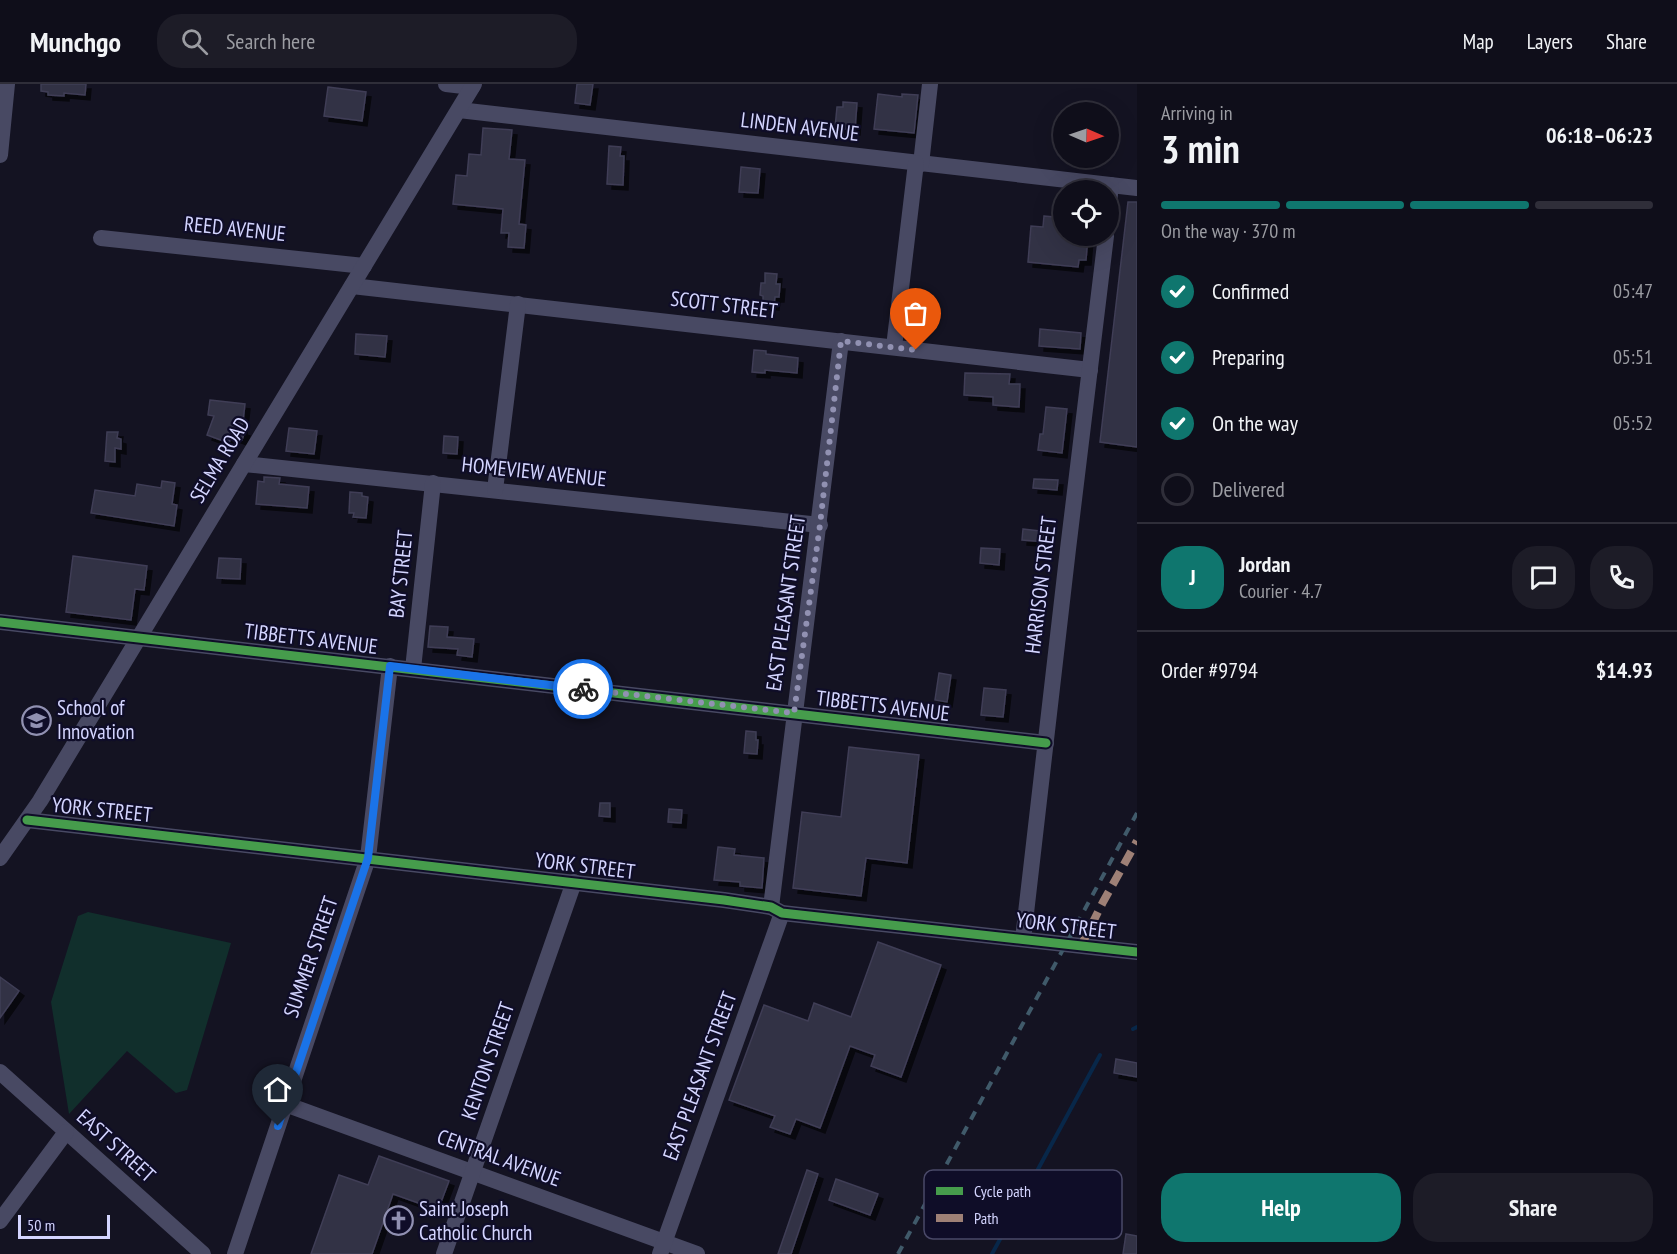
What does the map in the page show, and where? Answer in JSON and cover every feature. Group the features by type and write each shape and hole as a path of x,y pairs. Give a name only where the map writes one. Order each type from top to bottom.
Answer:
{"street":[{"path":"0,155 8,84"},
{"path":"446,84 473,86"},
{"path":"894,347 930,84"},
{"name":"SELMA ROAD","path":"0,858 40,801 473,86"},
{"name":"LINDEN AVENUE","path":"459,110 1068,180"},
{"name":"LINDEN AVENUE","path":"1119,186 1137,188"},
{"name":"REED AVENUE","path":"101,238 364,266"},
{"name":"HARRISON STREET","path":"1023,939 1105,246"},
{"name":"SCOTT STREET","path":"352,286 1090,370"},
{"path":"495,490 518,304"},
{"name":"EAST PLEASANT STREET","path":"662,1248 776,910 794,713 820,525 841,341"},
{"name":"HOMEVIEW AVENUE","path":"244,464 820,525"},
{"name":"BAY STREET","path":"413,669 433,483"},
{"name":"TIBBETTS AVENUE","path":"0,622 1046,743"},
{"name":"SUMMER STREET","path":"235,1254 368,858 390,666"},
{"name":"YORK STREET","path":"27,820 574,882 724,900 776,910 1137,952"},
{"name":"KENTON STREET","path":"444,1254 574,882"},
{"name":"EAST STREET","path":"0,1072 203,1254"},
{"name":"CENTRAL AVENUE","path":"285,1104 473,1173 662,1248 697,1254"},
{"path":"0,1221 66,1132"}],"green space":[{"path":"88,912 231,943 187,1090 176,1093 127,1051 69,1114 51,1002 78,916"}],"building":[{"path":"41,84 86,84 85,95 64,93 64,96 48,95 48,92 41,91"},
{"path":"577,84 593,84 590,105 575,103"},
{"path":"328,87 366,92 362,121 324,116"},
{"path":"878,94 902,97 902,94 918,95 914,133 874,129"},
{"path":"843,102 857,103 855,130 835,128 837,107 843,107"},
{"path":"483,128 512,130 509,159 525,160 519,224 526,225 524,248 508,247 509,233 501,233 503,209 453,204 456,175 467,176 469,154 481,155"},
{"path":"609,146 621,147 620,156 624,156 623,185 607,184"},
{"path":"741,167 760,169 758,193 739,192"},
{"path":"1128,202 1137,202 1137,447 1100,442"},
{"path":"1044,216 1053,217 1053,246 1087,246 1086,260 1079,260 1078,267 1028,262 1031,226 1043,227"},
{"path":"765,273 777,274 776,284 780,284 779,297 775,297 774,305 763,304 763,296 760,295 761,283 765,283"},
{"path":"1040,329 1081,333 1080,349 1039,346"},
{"path":"356,334 387,336 385,357 355,354"},
{"path":"754,350 798,358 797,373 765,370 765,373 752,372"},
{"path":"965,373 1010,374 1009,384 1020,384 1019,407 993,405 993,397 964,395"},
{"path":"210,400 245,404 242,430 245,431 242,440 231,436 229,443 207,435 214,416 208,415"},
{"path":"1046,407 1067,409 1062,453 1038,450 1040,434 1043,434"},
{"path":"289,428 317,431 314,454 286,451"},
{"path":"107,432 118,432 117,438 121,439 121,449 115,448 115,462 105,461"},
{"path":"444,436 458,437 457,454 443,453"},
{"path":"264,477 280,478 279,484 309,487 307,508 256,504 258,481 264,482"},
{"path":"1034,479 1058,480 1057,490 1033,488"},
{"path":"162,481 175,483 172,504 177,505 174,526 91,513 95,490 135,496 137,484 161,488"},
{"path":"350,492 362,493 362,496 368,497 366,518 353,517 354,513 349,513"},
{"path":"1023,529 1048,532 1047,542 1022,540"},
{"path":"981,548 1000,549 999,565 980,563"},
{"path":"73,556 147,566 144,590 135,589 131,620 66,612"},
{"path":"219,558 241,559 240,579 217,578"},
{"path":"430,626 448,627 447,637 474,639 472,657 457,655 458,649 428,647"},
{"path":"939,673 951,675 947,702 935,700"},
{"path":"984,688 1006,690 1003,717 981,715"},
{"path":"746,731 756,732 757,754 744,753"},
{"path":"849,747 919,755 907,863 866,858 861,896 793,888 802,812 841,817"},
{"path":"600,803 610,803 610,817 599,816"},
{"path":"669,809 682,810 681,823 668,822"},
{"path":"718,847 735,849 734,855 764,858 762,888 740,886 740,882 714,880"},
{"path":"878,942 941,965 901,1077 871,1066 875,1055 850,1046 820,1128 796,1119 790,1134 770,1127 775,1116 729,1100 764,1005 808,1021 814,1003 851,1017"},
{"path":"0,977 19,991 0,1018"},
{"path":"1116,1059 1137,1063 1137,1077 1114,1073"},
{"path":"379,1156 449,1181 438,1210 393,1194 372,1254 311,1254 339,1175 368,1185"},
{"path":"807,1170 818,1174 791,1254 778,1254"},
{"path":"836,1179 878,1194 870,1215 829,1200"},
{"path":"1126,1234 1137,1236 1137,1254 1123,1254"}],"waterway":[{"path":"1133,1029 1137,1027"},
{"path":"1038,1170 1100,1055"},
{"path":"992,1254 1000,1239"}],"railway":[{"path":"944,1170 1137,813"},
{"path":"898,1254 924,1206"}],"marked path":[{"path":"1081,946 1137,841"}],"cycle path":[{"path":"0,622 1046,743"},
{"path":"27,820 724,900 771,907 782,913 1137,952"}],"way so far":[{"path":"583,689 794,713 820,525 841,341 916,350"}],"place":[{"name":"School of Innovation","path":"36,720"},
{"name":"Saint Joseph Catholic Church","path":"398,1221"}],"route":[{"path":"278,1126 368,858 390,666 583,689"}]}
